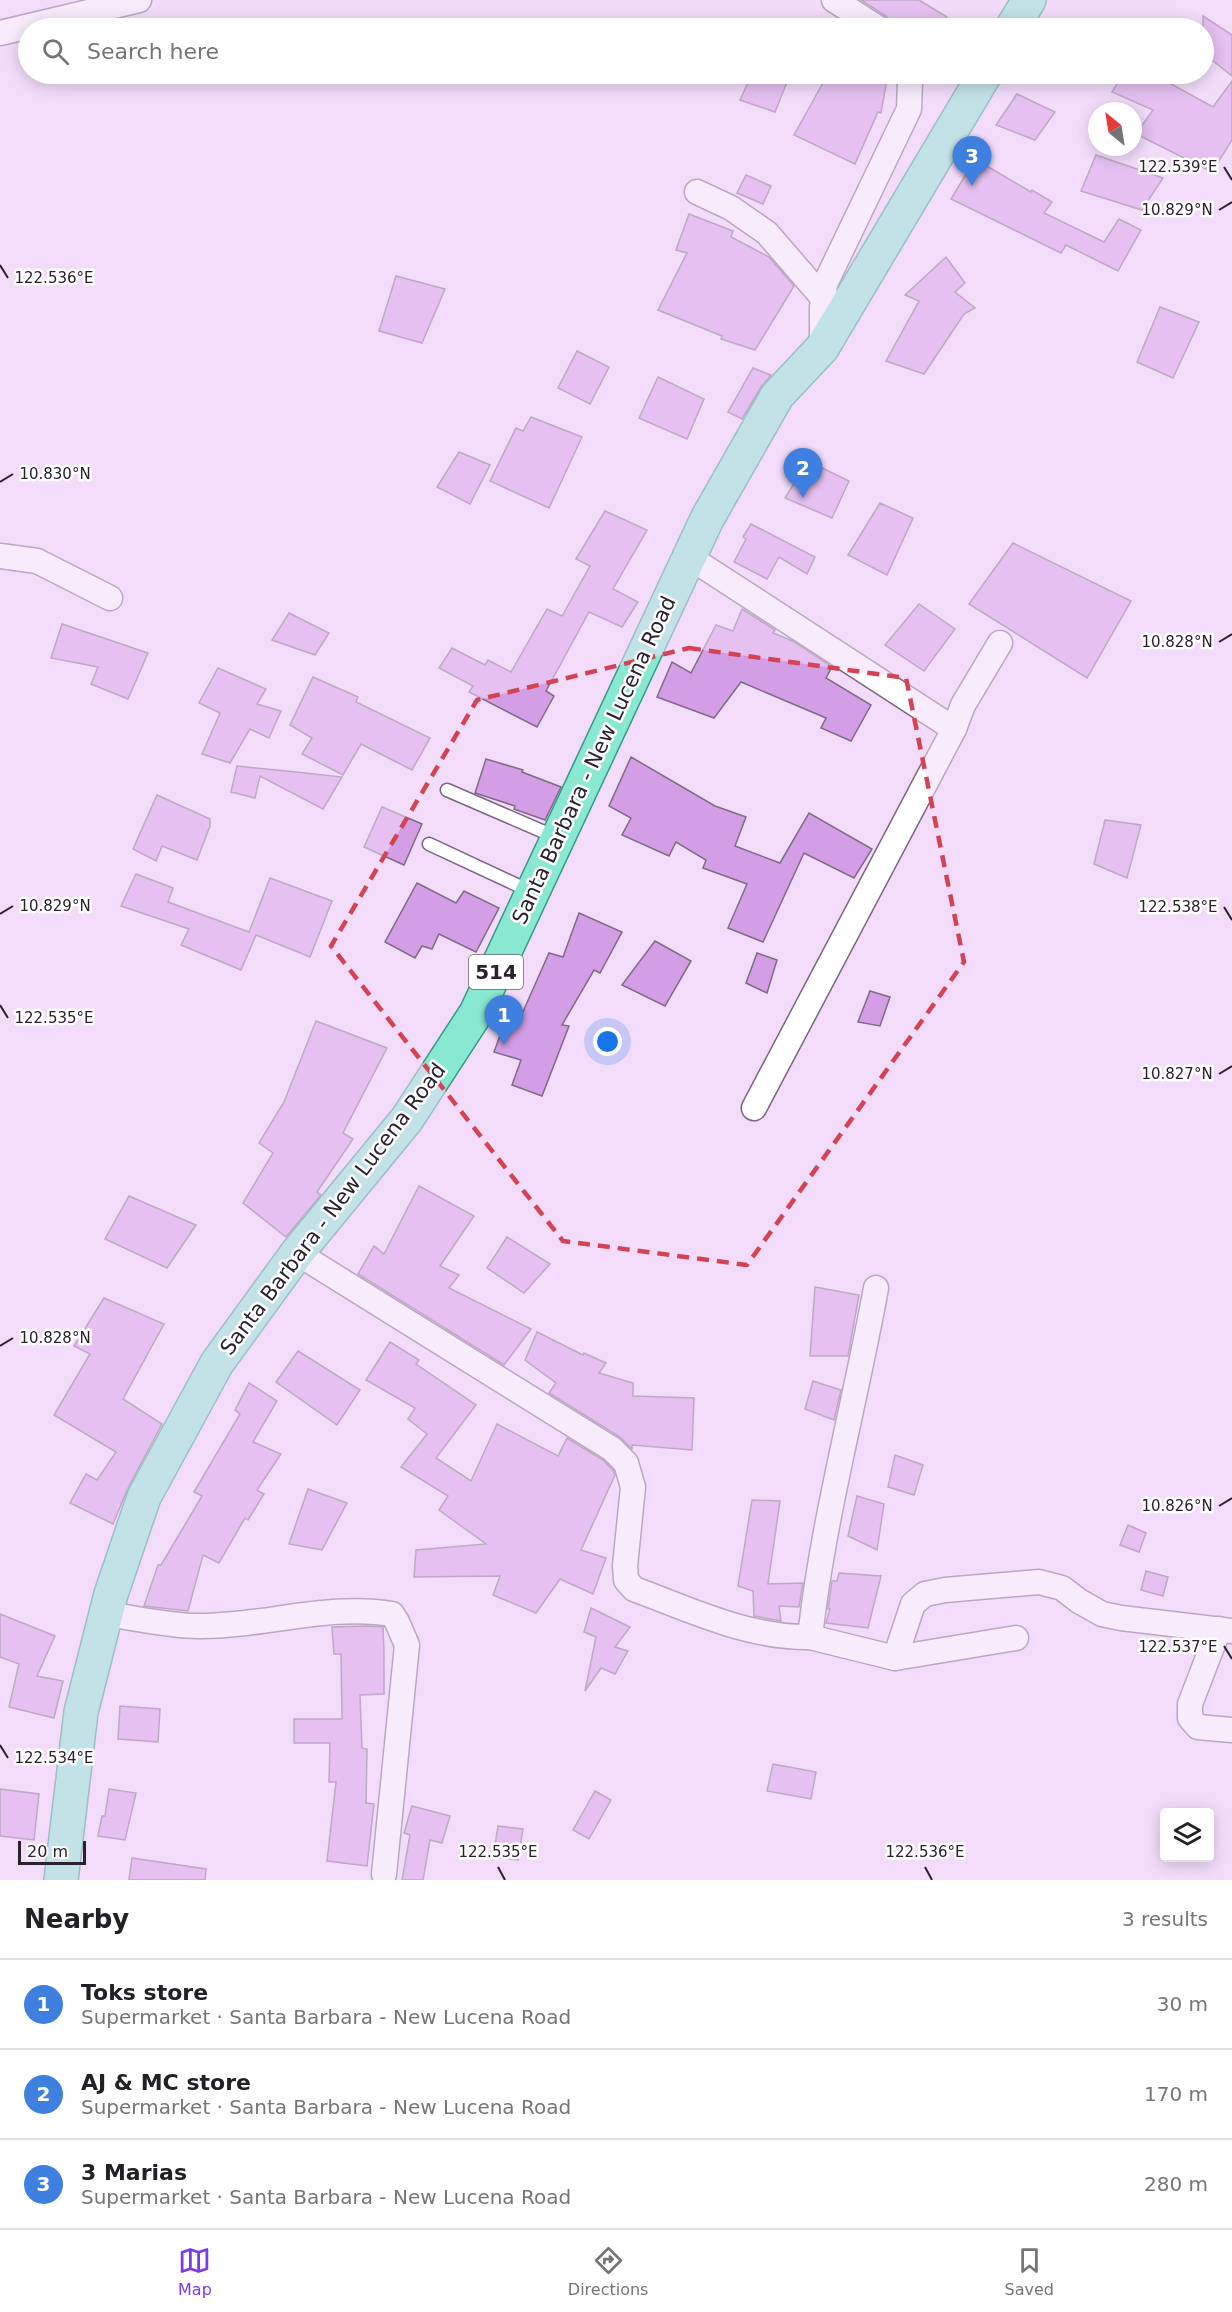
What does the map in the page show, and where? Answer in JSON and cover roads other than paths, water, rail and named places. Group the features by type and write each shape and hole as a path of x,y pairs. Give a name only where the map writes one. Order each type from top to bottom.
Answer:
{"main road":[{"path":"1018,18 1029,0"},
{"name":"Santa Barbara - New Lucena Road","path":"62,1880 81,1713 106,1614 144,1497 217,1363 297,1253 406,1119 476,1013 707,519 777,396 822,348 979,84"}],"street":[{"path":"63,18 139,0"},
{"path":"834,0 862,18"},
{"path":"0,33 18,29"},
{"path":"822,348 825,284 909,109 910,84"},
{"path":"697,192 731,208 767,233 823,298"},
{"path":"0,556 37,561 110,598"},
{"path":"689,557 954,729"},
{"path":"754,1108 954,729 963,705 1000,643"},
{"path":"297,1253 612,1449 626,1463 633,1487 625,1566 626,1580 634,1589 741,1629 792,1637 810,1636 895,1658 1016,1638"},
{"path":"810,1636 839,1468 859,1382 876,1288"},
{"path":"895,1658 914,1604 925,1594 1040,1582 1062,1588 1101,1614 1225,1630 1190,1704 1190,1718 1198,1727 1232,1730"},
{"path":"106,1614 197,1626 370,1610 392,1614 398,1622 407,1645 384,1874"}],"lane":[{"path":"447,790 559,838"},
{"path":"429,844 533,893"}],"place":[{"name":"3 Marias","path":"972,186"},
{"name":"AJ & MC store","path":"803,498"},
{"name":"Toks store","path":"504,1045"}]}
